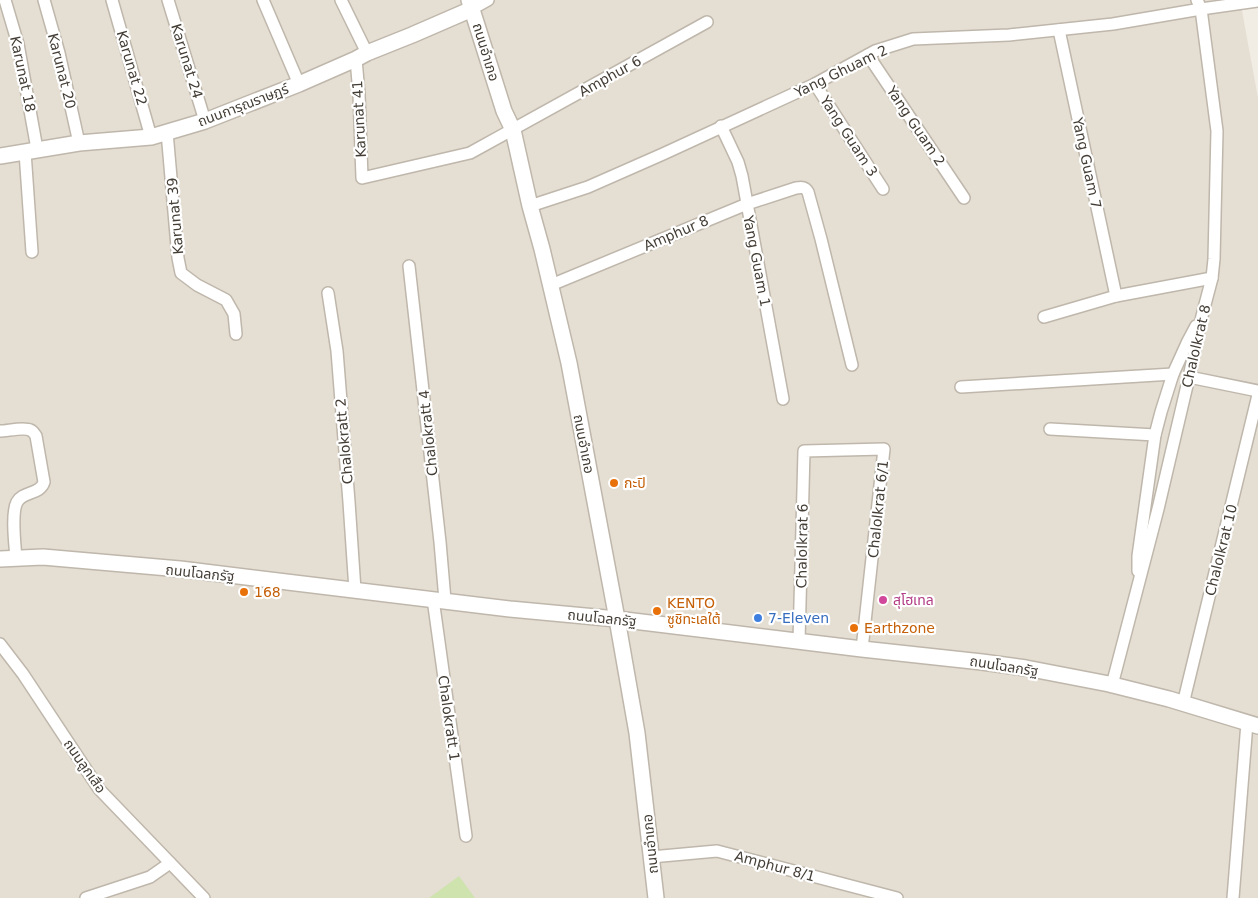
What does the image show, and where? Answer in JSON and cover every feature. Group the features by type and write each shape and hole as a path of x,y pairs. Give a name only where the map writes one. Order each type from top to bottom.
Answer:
{"street":[{"name":"Karunat 18","path":"6,0 18,44 31,151 32,252"},
{"name":"Karunat 20","path":"44,0 59,53 79,143"},
{"name":"Karunat 22","path":"112,0 151,137"},
{"name":"Karunat 24","path":"168,0 205,121"},
{"path":"264,0 299,84"},
{"path":"341,0 361,56"},
{"path":"471,4 488,0"},
{"name":"Yang Ghuam 2","path":"530,206 588,187 815,84 876,51 913,39 1008,35 1059,30 1113,24 1199,5 1258,1"},
{"name":"ถนนการุณราษฏร์","path":"0,156 79,143 151,137 205,121 299,84 412,35 471,4"},
{"name":"ถนนอำเภอ","path":"471,4 504,111 513,130 569,363 637,733 656,898"},
{"name":"Chalolkrat 8","path":"1112,685 1158,509 1212,278 1218,142 1199,5"},
{"name":"Amphur 6","path":"362,178 464,155 513,130 708,22"},
{"name":"Yang Guam 7","path":"1059,30 1116,296"},
{"name":"Yang Guam 2","path":"868,55 964,198"},
{"name":"Karunat 41","path":"361,56 359,94 362,178"},
{"name":"Yang Guam 3","path":"815,84 883,189"},
{"name":"Yang Guam 1","path":"721,126 741,171 783,400"},
{"name":"Karunat 39","path":"167,132 178,258 181,273 226,300 234,314 236,334"},
{"name":"Amphur 8","path":"551,285 747,204 796,188 804,188 808,192 821,239 852,365"},
{"name":"Chalokratt 4","path":"409,266 440,542 439,600"},
{"path":"1044,317 1116,296 1212,278"},
{"name":"Chalokratt 2","path":"328,293 337,351 355,590"},
{"path":"1138,588 1138,556 1155,435 1173,374 1188,340 1202,316"},
{"path":"961,387 1173,374"},
{"path":"1189,377 1258,391"},
{"name":"Chalolkrat 10","path":"1183,704 1258,395"},
{"path":"0,432 25,429 34,432 44,482 43,486 39,489 22,497 15,508 16,558"},
{"path":"1050,429 1155,435"},
{"name":"Chalolkrat 6/1","path":"804,452 884,449 862,649"},
{"name":"Chalolkrat 6","path":"799,641 804,452"},
{"name":"ถนนโฉลกรัฐ","path":"0,559 44,557 180,570 510,609 617,618 990,663 1112,685 1252,724"},
{"name":"Chalokratt 1","path":"439,600 466,836"},
{"name":"ถนนลูกเสือ","path":"0,644 23,674 99,789 204,898"},
{"path":"1233,898 1252,724"},
{"name":"Amphur 8/1","path":"651,857 717,851 897,898"},
{"path":"86,898 150,877 170,863"}],"shaded area":[{"path":"0,0 1240,0 1258,98 1258,898 0,898"}],"green space":[{"path":"459,876 475,898 429,898"}],"place":[{"name":"กะปิ","path":"614,483"},
{"name":"168","path":"244,592"},
{"name":"สุโฮเทล","path":"883,600"},
{"name":"KENTO ซูชิทะเลใต้","path":"657,611"},
{"name":"7-Eleven","path":"758,618"},
{"name":"Earthzone","path":"854,628"}]}
